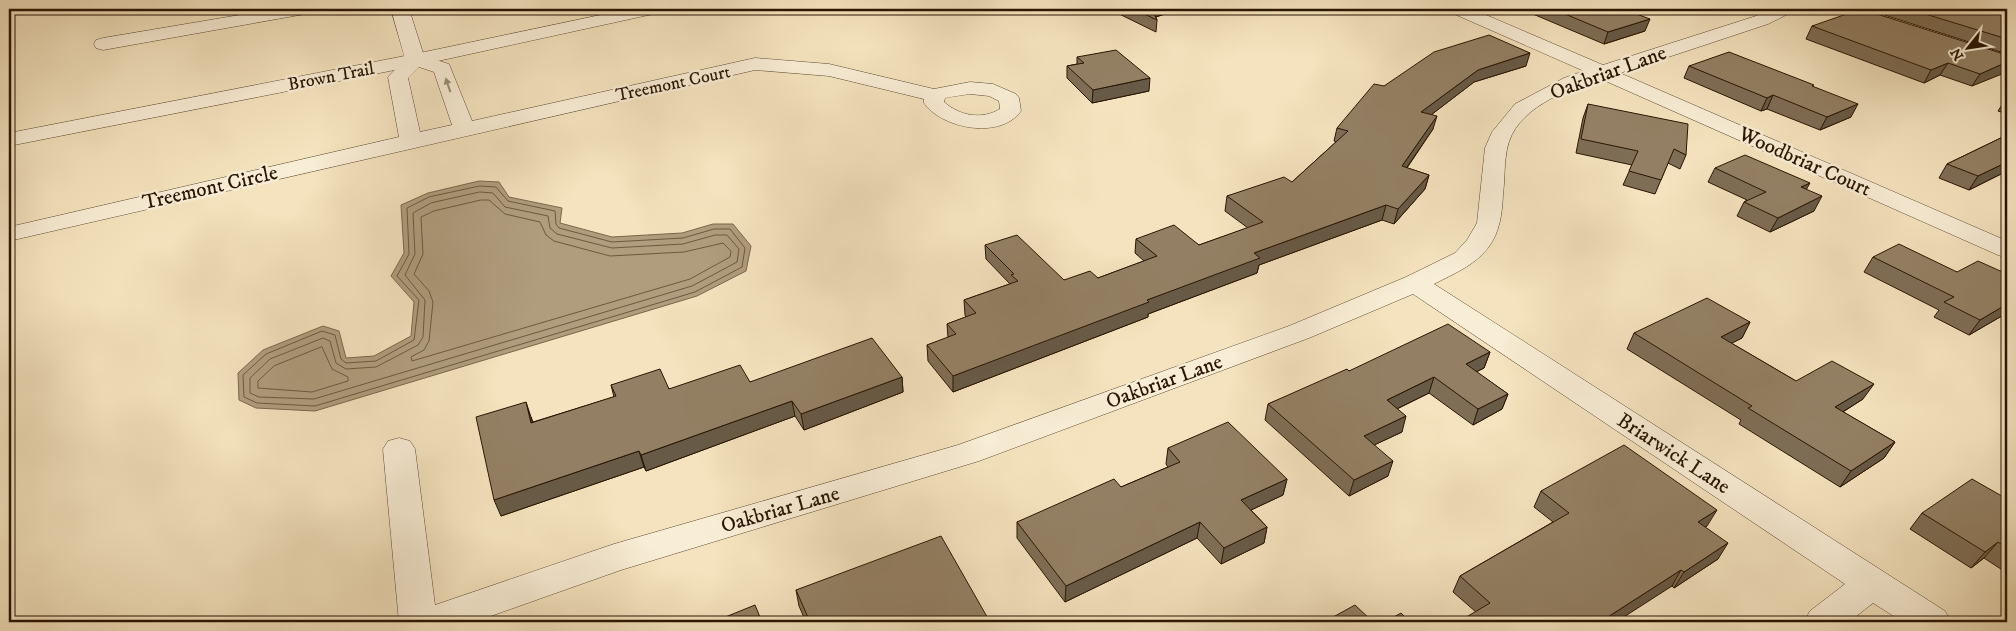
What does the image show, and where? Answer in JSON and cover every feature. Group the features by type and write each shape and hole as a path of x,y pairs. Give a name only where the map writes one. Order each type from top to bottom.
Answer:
{"street":[{"path":"104,44 305,9"},
{"path":"400,9 414,60"},
{"name":"Brown Trail","path":"9,140 414,60 653,9"},
{"name":"Woodbriar Court","path":"1458,9 1603,71 2007,250"},
{"name":"Oakbriar Lane","path":"432,622 614,558 968,453 1300,332 1415,284 1464,258 1478,244 1489,223 1496,148 1503,132 1522,108 1571,82 1762,20 1784,9"},
{"path":"1843,9 1907,30"},
{"path":"414,60 442,68 464,129"},
{"path":"411,141 398,77 414,60"},
{"name":"Treemont Court","path":"411,141 755,64 829,70 935,95"},
{"name":"Treemont Circle","path":"9,234 411,141"},
{"name":"Briarwick Lane","path":"1415,284 1932,622"},
{"path":"399,449 418,622"},
{"path":"1822,622 1872,583"}],"water":[{"path":"479,181 499,182 509,197 562,208 560,223 612,237 682,233 713,224 733,224 751,246 746,271 697,296 315,411 256,408 239,400 238,373 263,350 323,326 339,331 346,358 374,356 411,336 414,302 391,276 404,253 401,205 428,193"}],"building":[{"path":"1134,9 1151,9 1157,20"},
{"path":"1553,9 1623,9 1650,19 1608,32"},
{"path":"1861,9 2007,55 2007,62 1980,74 1948,63 1931,70 1812,26"},
{"path":"1909,9 2007,9 2007,39"},
{"path":"1489,35 1530,53 1478,70 1421,112 1437,116 1402,166 1429,175 1398,209 1386,205 1254,253 1260,258 953,376 927,345 956,334 947,324 976,313 964,300 1018,281 1011,275 1014,274 985,245 1017,235 1064,280 1090,271 1098,278 1157,256 1136,239 1174,225 1199,245 1263,222 1227,196 1284,177 1292,182 1348,131 1337,128 1374,84 1384,86 1434,52"},
{"path":"1116,50 1150,78 1093,90 1067,66 1084,63 1077,57"},
{"path":"1729,52 1858,104 1827,117 1773,95 1767,98 1689,66"},
{"path":"1588,104 1688,124 1686,155 1674,149 1661,180 1629,171 1638,151 1581,139"},
{"path":"2007,135 2007,162 1978,176 1947,164"},
{"path":"1745,155 1810,183 1801,187 1822,196 1778,218 1744,202 1766,192 1715,168"},
{"path":"1899,244 1957,272 1978,261 2007,274 2007,304 1980,320 1944,302 1954,297 1873,257"},
{"path":"1707,298 1750,322 1721,337 1796,381 1832,361 1874,384 1835,407 1895,442 1851,471 1748,408 1752,406 1634,333"},
{"path":"1448,324 1490,352 1466,364 1508,394 1478,409 1434,377 1387,400 1406,416 1364,436 1393,461 1354,480 1268,404 1347,369 1349,371"},
{"path":"872,338 902,377 801,414 792,401 641,455 639,451 494,500 476,417 526,402 531,423 616,396 611,385 660,369 669,389 740,365 750,382"},
{"path":"1228,422 1287,479 1241,500 1267,527 1224,548 1200,522 1066,586 1017,522 1114,479 1121,487 1180,462 1168,448"},
{"path":"1624,445 1717,510 1698,522 1728,543 1684,572 1681,570 1600,622 1458,622 1490,603 1460,576 1569,513 1541,491"},
{"path":"1972,479 2007,499 2007,548 1998,542 1985,552 1922,513"},
{"path":"941,536 990,622 810,622 796,590"},
{"path":"755,605 762,622 713,622"},
{"path":"1355,605 1373,622 1324,622"},
{"path":"1401,613 1410,622 1385,622"}]}
